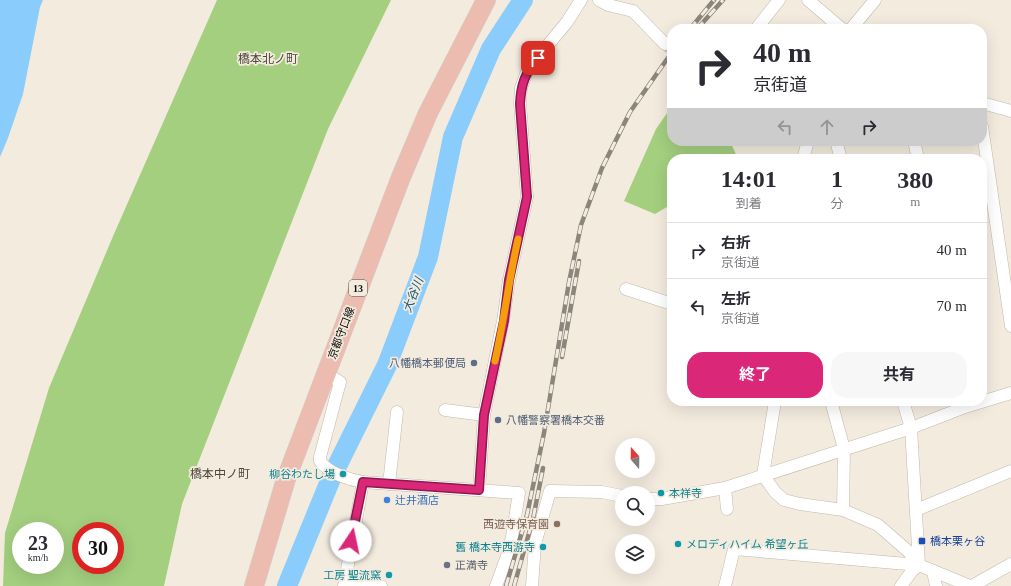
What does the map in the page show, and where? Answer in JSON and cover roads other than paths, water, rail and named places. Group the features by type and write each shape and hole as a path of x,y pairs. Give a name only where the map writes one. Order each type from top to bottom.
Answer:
{"main road":[{"name":"京都守口線","path":"254,586 286,479 400,178 428,114 486,0"}],"street":[{"path":"479,490 484,415 504,321 509,280 527,197 520,104 521,88 528,69 567,22 581,0"},
{"path":"599,0 608,5 633,11 665,44"},
{"path":"760,24 779,0"},
{"path":"808,0 836,24"},
{"path":"855,24 875,0"},
{"path":"987,104 1011,111"},
{"path":"986,146 1006,254 1011,326"},
{"path":"626,289 667,302"},
{"path":"326,373 340,382 320,457 320,461 326,467 342,476 363,482 519,493 512,537 496,586"},
{"path":"987,399 1011,393"},
{"path":"774,406 763,476 775,492 784,500 800,504 843,510 878,525 909,552 920,565"},
{"path":"832,406 844,449 843,510"},
{"path":"904,406 911,428 920,565"},
{"path":"655,499 725,488 911,428 960,406"},
{"path":"445,410 484,415"},
{"path":"389,484 397,412"},
{"path":"916,510 1011,472"},
{"path":"363,482 344,583 381,586"},
{"path":"725,488 728,509"},
{"path":"532,586 535,544 550,490 602,492 615,495"},
{"path":"724,586 734,549 920,565 971,586 1011,564"},
{"path":"901,586 912,571 920,565"},
{"path":"933,571 936,586"}],"water":[{"path":"0,0 43,0 40,7 23,94 0,157"}],"waterway":[{"name":"大谷川","path":"287,586 332,476 387,365 428,257 453,137 491,49 523,0"}],"railway":[{"path":"694,24 714,0"},
{"path":"701,24 723,0"},
{"path":"506,586 527,515 544,433 569,282 581,225 602,168 630,112 667,59"},
{"path":"562,357 579,261"},
{"path":"514,586 533,519 543,468"}],"place":[{"name":"八幡橋本郵便局","path":"474,363"},
{"name":"八幡警察署橋本交番","path":"498,420"},
{"name":"柳谷わたし場","path":"343,474"},
{"name":"本祥寺","path":"661,493"},
{"name":"辻井酒店","path":"387,500"},
{"name":"西遊寺保育園","path":"557,524"},
{"name":"橋本栗ヶ谷","path":"922,541"},
{"name":"メロディハイム 希望ヶ丘","path":"678,544"},
{"name":"舊 橋本寺西游寺","path":"543,547"},
{"name":"正満寺","path":"447,565"},
{"name":"工房 聖流窯","path":"389,575"}],"district":[{"name":"橋本北ノ町","path":"268,59"},
{"name":"橋本中ノ町","path":"220,474"}]}
